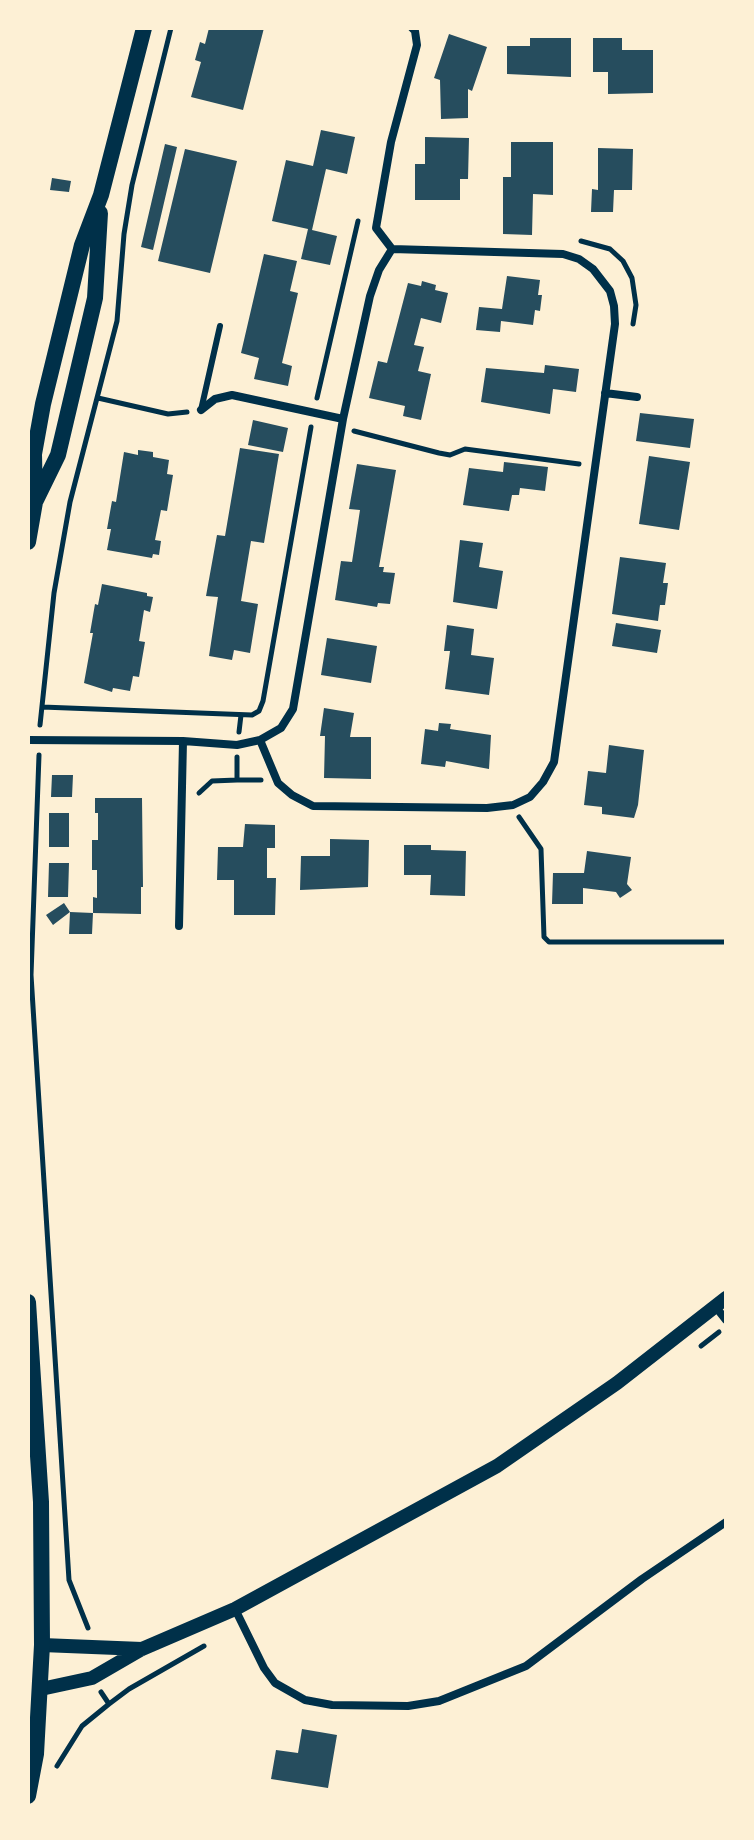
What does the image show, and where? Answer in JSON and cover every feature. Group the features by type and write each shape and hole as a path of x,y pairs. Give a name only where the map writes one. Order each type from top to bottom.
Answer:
{"main road":[{"path":"28,542 34,454 43,404 82,245 101,195 144,28"},
{"path":"32,501 58,455 95,298 101,195"},
{"path":"28,1302 41,1502 42,1645 36,1754 28,1796"}],"street":[{"path":"392,249 376,228 391,142 417,45 415,29"},
{"path":"260,740 278,783 313,806 487,808 513,805 530,797 554,762 615,324 610,291 601,277 579,259 544,252 392,249"},
{"path":"28,740 183,741 237,745 260,740 281,728 293,709 342,423 370,296 379,270 392,249"},
{"path":"605,393 637,397"},
{"path":"201,410 215,399 232,395 314,413 342,423"},
{"path":"179,926 183,741"},
{"path":"41,1689 92,1678 142,1649 235,1609 497,1466 617,1383 720,1302 726,1320"},
{"path":"235,1609 264,1668 275,1683 305,1700 332,1705 408,1706 439,1701 526,1666 642,1579 726,1522"},
{"path":"42,1645 142,1649"}],"lane":[{"path":"201,410 220,326"}],"path":[{"path":"90,1645 88,1628 69,1580 31,975 39,740 54,593 70,502 117,321 124,234 132,185 171,28"},
{"path":"42,707 241,715 259,711 314,413 360,213"},
{"path":"356,228 376,228"},
{"path":"574,241 610,249 623,261 632,278 636,305 632,335"},
{"path":"98,398 168,414 201,410"},
{"path":"342,423 450,455 465,449 595,466"},
{"path":"237,780 241,715"},
{"path":"194,804 201,789 212,781 268,780"},
{"path":"28,800 37,800"},
{"path":"525,811 515,814 541,849 544,937 549,942 726,942"},
{"path":"54,1774 82,1726 109,1704 92,1678"}],"building":[{"path":"209,28 264,28 243,110 191,97 201,62 195,60 200,42 205,44"},
{"path":"449,34 487,47 472,91 468,89 468,118 441,119 440,80 434,78"},
{"path":"530,38 571,38 571,77 507,74 507,46 530,46"},
{"path":"593,38 622,38 622,50 653,50 653,93 608,94 608,72 593,72"},
{"path":"321,130 355,137 347,174 326,169 312,230 337,236 330,265 301,259 308,229 272,221 286,160 313,166"},
{"path":"425,137 469,138 468,179 460,179 460,200 415,200 415,164 425,164"},
{"path":"511,142 553,142 553,195 533,194 532,235 503,234 503,177 511,177"},
{"path":"165,144 177,147 153,250 141,247"},
{"path":"598,148 633,149 632,190 614,190 613,212 591,212 592,189 598,190"},
{"path":"185,149 237,161 210,273 158,261"},
{"path":"52,178 71,181 69,192 50,190"},
{"path":"264,254 297,261 290,291 298,293 282,363 292,366 288,386 254,379 259,358 241,353"},
{"path":"507,276 540,280 540,311 535,310 533,325 501,321 500,332 476,330 479,307 502,309"},
{"path":"422,281 436,285 435,290 448,293 441,323 421,318 414,345 424,347 418,371 431,374 421,420 403,416 405,406 369,398 378,361 387,363 408,283 421,286"},
{"path":"545,365 579,369 576,392 553,389 550,414 481,402 486,368 544,373"},
{"path":"640,413 694,419 690,448 636,441"},
{"path":"253,420 288,428 283,452 248,445"},
{"path":"240,448 279,454 264,543 251,541 241,601 258,604 250,653 234,650 232,660 209,656 218,597 206,596 217,535 225,536"},
{"path":"138,450 153,452 153,457 169,460 167,474 173,475 167,511 161,510 155,540 161,541 159,555 153,554 152,558 107,550 111,529 107,529 112,501 116,502 124,452 138,455"},
{"path":"649,456 690,462 679,530 639,524"},
{"path":"504,462 548,467 545,491 520,488 519,495 512,495 509,511 463,505 469,468 503,472"},
{"path":"357,464 396,470 379,567 384,567 383,572 395,573 390,604 378,603 377,607 335,600 341,561 352,562 360,510 349,509"},
{"path":"460,540 483,543 479,567 503,571 497,609 453,602"},
{"path":"620,557 666,563 663,583 668,583 665,605 660,605 658,621 612,614"},
{"path":"102,584 153,597 150,612 144,610 139,641 145,642 139,677 133,676 130,691 113,688 112,692 84,683 95,604 98,605"},
{"path":"616,623 661,630 657,653 612,646"},
{"path":"447,625 474,629 471,655 494,658 489,695 445,689 450,651 444,651"},
{"path":"327,638 377,646 371,683 321,675"},
{"path":"324,708 354,713 350,737 371,737 371,779 324,778 325,736 320,736"},
{"path":"439,723 451,724 450,729 491,735 489,769 446,761 445,767 421,764 425,729 438,731"},
{"path":"609,745 644,750 634,818 602,814 602,807 584,805 588,771 606,773"},
{"path":"52,775 73,775 72,797 51,797"},
{"path":"95,798 142,798 141,914 93,913 93,897 97,898 97,870 92,870 92,840 98,840"},
{"path":"49,813 69,813 69,847 49,847"},
{"path":"245,824 275,825 275,848 267,848 267,878 276,878 275,915 234,915 234,880 217,880 218,847 243,847"},
{"path":"330,839 369,840 368,887 300,890 301,856 330,856"},
{"path":"404,845 431,845 431,850 466,851 465,896 430,895 431,875 404,875"},
{"path":"587,851 631,857 627,884 632,890 620,898 616,892 583,888 583,904 552,904 553,873 584,873"},
{"path":"49,863 69,863 68,897 48,897"},
{"path":"64,903 70,912 53,925 46,915"},
{"path":"70,912 93,913 92,934 69,934"},
{"path":"302,1729 337,1735 328,1788 271,1779 276,1750 298,1753"}]}
